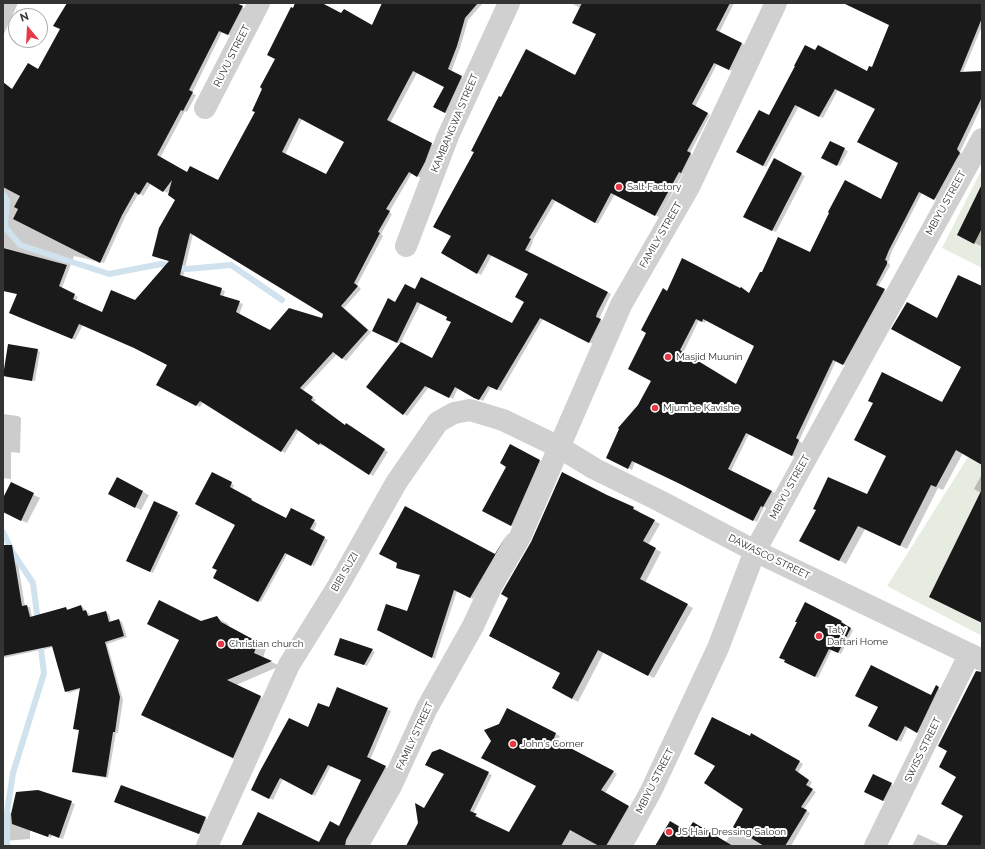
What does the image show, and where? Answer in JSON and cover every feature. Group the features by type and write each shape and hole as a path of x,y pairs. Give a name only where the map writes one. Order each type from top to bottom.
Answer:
{"street":[{"name":"RUVU STREET","path":"205,108 260,3"},
{"name":"KAMBANGWA STREET","path":"406,246 448,136 509,3"},
{"name":"FAMILY STREET","path":"357,846 392,784 427,708 473,626 492,585 520,537 621,305 689,187 776,3"},
{"name":"MBIYU STREET","path":"621,846 651,791 718,648 754,551 982,139"},
{"name":"BIBI SUZI","path":"207,846 289,665 338,586 396,483 438,422 454,413 470,410 503,420 559,447"},
{"name":"DAWASCO STREET","path":"559,447 595,469 660,501 754,551 976,657"},
{"name":"SWISS STREET","path":"875,846 976,657"}],"shaded area":[{"path":"982,169 982,268 942,248"},
{"path":"968,457 982,465 982,636 887,586"}],"building":[{"path":"67,3 236,3 243,6 228,35 219,31 189,90 193,92 183,111 181,110 157,155 187,172 190,166 218,180 255,112 252,111 262,89 260,87 275,59 267,55 291,7 293,8 295,3 322,3 341,13 344,9 372,25 382,3 478,3 465,18 457,46 448,69 462,76 445,113 433,107 444,87 413,71 387,120 432,143 425,162 417,177 409,172 386,209 390,211 378,232 380,233 354,283 358,286 341,306 368,330 342,359 333,352 300,388 313,397 311,400 345,425 346,423 385,449 369,475 320,443 319,445 296,429 281,452 200,401 196,406 156,385 167,365 134,348 79,324 72,339 9,313 17,294 3,291 3,248 67,265 59,286 75,294 73,299 102,312 111,290 135,300 169,261 152,256 159,228 175,200 168,195 172,180 163,192 147,182 139,195 135,192 122,215 100,263 13,219 18,209 14,207 20,196 3,187 3,82 12,89 28,63 38,69 60,29 53,26","holes":["299,118 344,142 326,174 282,152","190,233 323,314 322,318 289,308 270,330 236,312 240,301 220,295 222,288 180,275"]},
{"path":"582,3 730,3 716,30 742,43 729,70 714,63 692,104 708,113 687,151 691,153 681,173 679,172 655,216 611,193 595,223 552,199 529,238 531,239 525,250 608,292 597,313 596,317 601,319 589,343 540,318 497,390 488,386 479,400 455,387 449,398 425,386 403,415 366,387 401,342 432,358 451,322 446,320 447,317 417,302 397,343 372,331 388,298 395,302 405,284 415,289 421,277 512,323 524,302 515,297 528,274 488,254 477,274 441,253 451,236 433,227 474,152 471,151 499,96 501,97 526,49 575,75 596,34 572,23"},
{"path":"843,3 982,3 982,18 960,72 982,71 982,97 957,149 960,153 934,200 919,192 889,250 885,260 887,261 887,264 876,285 885,289 843,365 833,360 796,438 799,440 792,456 746,433 728,469 772,491 763,507 761,506 753,521 632,461 628,469 606,458 619,429 618,428 638,405 651,381 628,369 646,333 641,330 663,288 667,291 682,258 740,288 741,287 749,293 760,272 762,272 778,237 810,252 829,213 828,212 845,180 881,199 898,163 857,142 875,109 835,89 819,117 795,105 763,166 736,152 759,110 769,115 805,45 815,50 818,45 867,71 869,66 872,67 889,25","holes":["696,319 702,322 703,319 754,346 736,384 680,350"]},
{"path":"830,141 845,148 837,166 821,158"},
{"path":"774,158 802,173 772,231 743,217"},
{"path":"982,184 982,228 974,244 957,235"},
{"path":"958,275 982,286 982,465 956,450 936,487 931,485 900,546 858,526 839,561 799,541 816,510 813,509 828,477 867,494 886,456 854,440 873,403 868,401 882,372 942,402 961,367 891,329 907,302 937,318"},
{"path":"8,344 38,349 32,381 3,376"},
{"path":"510,444 540,460 511,526 482,511 506,467 500,463"},
{"path":"212,472 232,482 230,487 252,499 251,500 286,518 291,508 315,520 310,529 325,537 311,566 285,553 258,602 213,578 217,570 212,568 235,525 195,504"},
{"path":"562,472 634,507 633,509 655,520 643,541 656,548 640,579 688,604 648,676 598,650 572,699 552,688 560,673 489,636 508,598 501,594 531,542"},
{"path":"117,477 143,491 135,508 108,494"},
{"path":"11,482 34,493 21,521 3,512 3,498"},
{"path":"982,489 982,623 929,597"},
{"path":"154,501 178,512 150,572 126,561"},
{"path":"405,506 495,554 508,533 470,598 454,590 432,658 377,630 386,604 407,611 420,575 396,568 397,563 379,554"},
{"path":"3,545 12,545 22,606 27,605 30,617 66,607 67,610 81,605 83,611 86,610 88,616 106,611 109,622 119,619 124,636 105,642 120,697 106,777 72,772 79,730 73,729 80,688 65,692 52,646 3,656"},
{"path":"159,600 201,621 217,616 221,622 258,642 254,653 272,661 227,680 261,696 233,758 141,715 179,640 147,624"},
{"name":"Taty Daftari Home","path":"805,602 842,621 841,622 851,628 838,653 829,649 815,677 784,662 785,660 779,658"},
{"path":"340,638 373,649 364,665 334,655"},
{"path":"871,665 931,695 936,685 939,687 917,733 905,726 897,741 868,726 878,707 855,696"},
{"path":"976,671 982,672 982,846 946,846 963,816 941,804 956,777 939,767 947,751 938,746"},
{"path":"337,687 388,708 367,757 386,766 346,840 345,846 241,846 258,812 319,842 330,821 339,826 361,780 328,765 312,795 280,778 269,799 251,790 289,718 308,727 318,703 329,707"},
{"path":"507,708 556,733 554,738 559,742 614,771 601,790 629,806 606,846 599,846 570,830 561,846 406,846 418,823 415,803 424,808 444,774 425,765 432,752 440,749 489,772 470,811 477,814 475,816 509,832 536,786 481,758 491,741 484,730 499,724"},
{"path":"712,717 750,736 751,733 800,761 795,770 809,780 806,785 813,789 801,807 807,810 785,846 764,846 733,827 743,809 704,783 715,766 694,754"},
{"path":"873,774 892,783 883,801 864,792"},
{"path":"121,785 206,817 199,834 114,802"},
{"path":"38,790 72,801 59,838 49,834 48,837 12,824 11,814 16,792"},
{"path":"670,821 687,831 693,822 733,846 655,846"}],"waterway":[{"path":"3,194 7,201 5,227 20,245 109,274 161,264 187,269 231,265 282,300"},
{"path":"3,532 13,553 33,583 38,622"},
{"path":"7,846 7,812 13,773 44,673 40,641"}],"place":[{"name":"Salt Factory","path":"619,187"},
{"name":"Masjid Muunin","path":"668,357"},
{"name":"Mjumbe Kavishe","path":"655,408"},
{"name":"Taty Daftari Home","path":"819,636"},
{"name":"Christian church","path":"221,644"},
{"name":"John's Corner","path":"513,744"},
{"name":"JS Hair Dressing Saloon","path":"669,832"}]}
